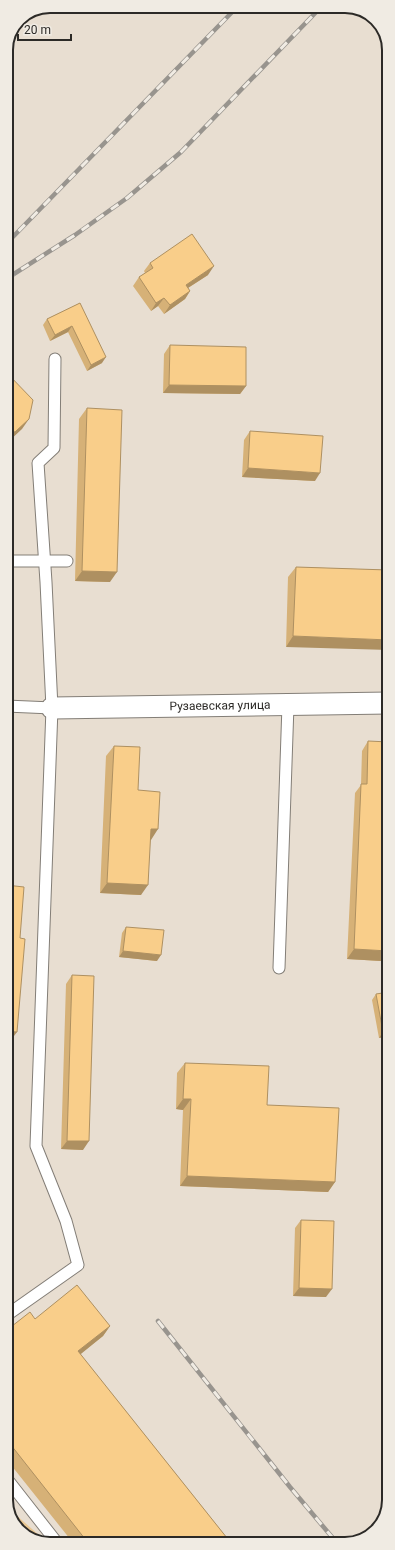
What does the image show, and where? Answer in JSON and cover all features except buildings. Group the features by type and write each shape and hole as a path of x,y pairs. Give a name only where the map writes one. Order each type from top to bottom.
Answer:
{"street":[{"name":"Рузаевская улица","path":"52,708 382,703"}],"lane":[{"path":"13,1311 78,1265 66,1221 36,1146 52,708 45,561 38,463 54,448 55,359"},
{"path":"13,562 67,561"},
{"path":"280,968 288,704"},
{"path":"13,706 52,708"},
{"path":"13,1487 53,1537"}],"shaded area":[{"path":"50,13 355,14 366,19 377,31 382,50 381,1507 377,1519 369,1528 359,1534 345,1537 47,1537 32,1532 17,1517 13,1500 14,43 19,29 29,19"},
{"path":"17,1515 38,1535 29,1531 21,1523"}],"railway":[{"path":"13,237 231,13"},
{"path":"13,275 75,235 127,198 181,152 315,13"},
{"path":"158,1321 290,1487 332,1537"}]}
